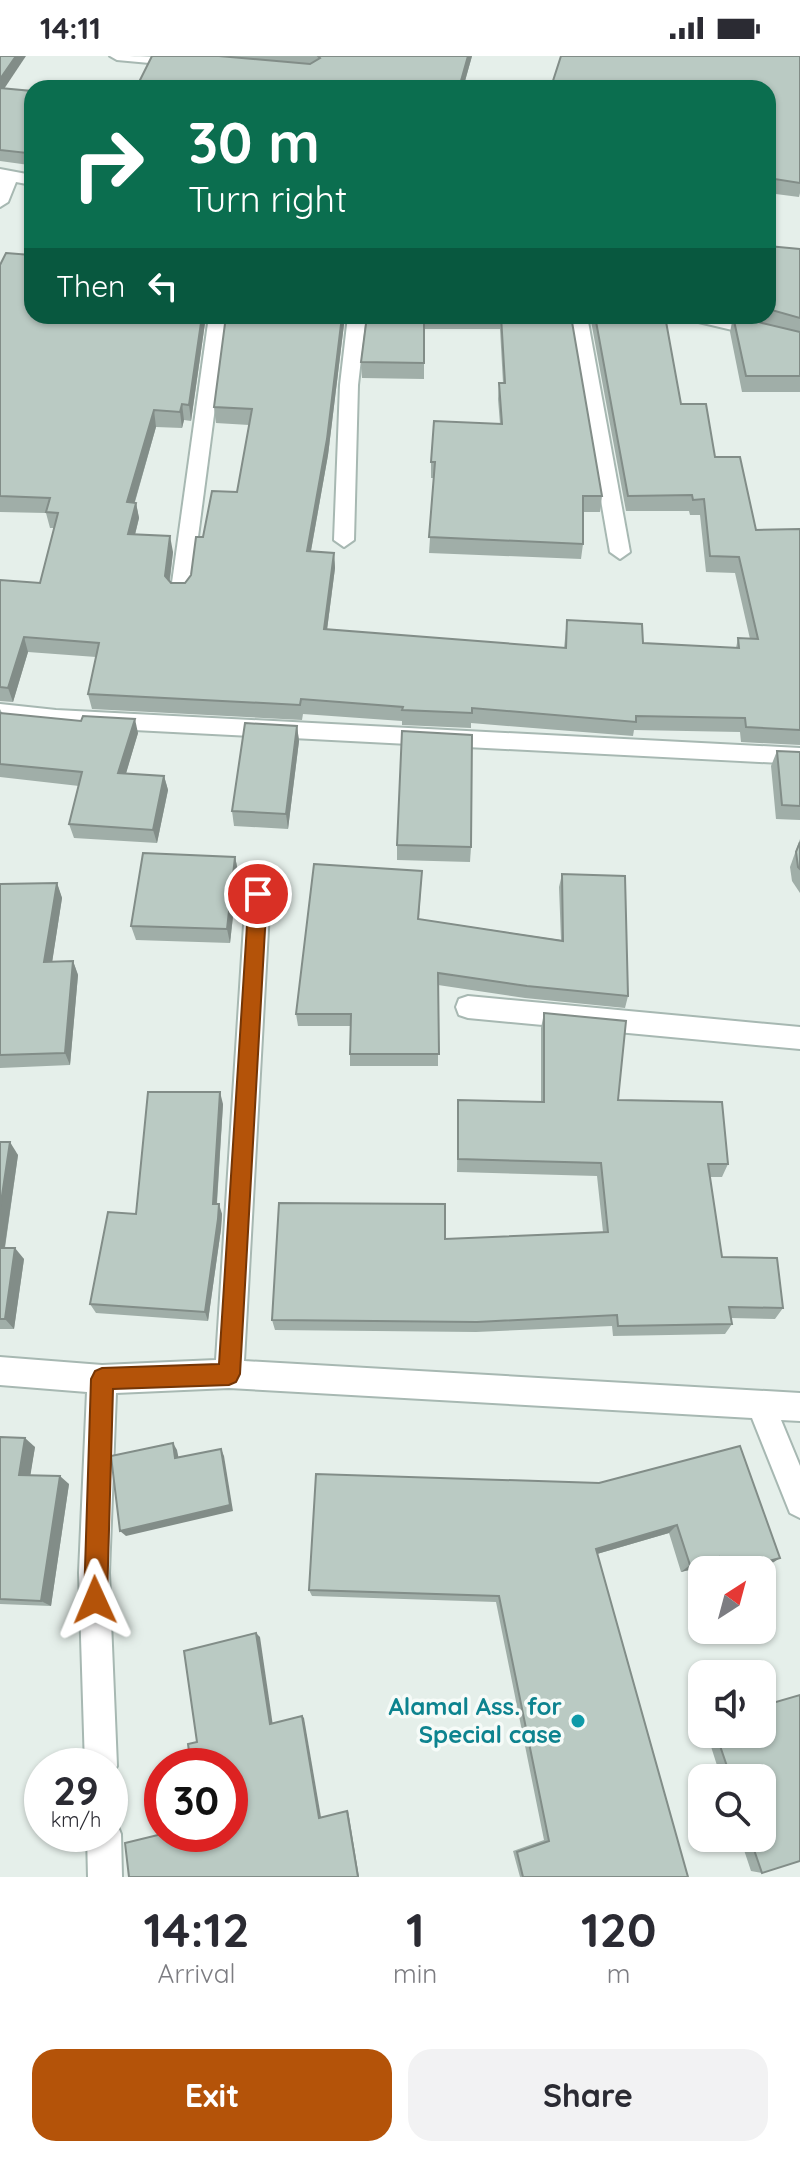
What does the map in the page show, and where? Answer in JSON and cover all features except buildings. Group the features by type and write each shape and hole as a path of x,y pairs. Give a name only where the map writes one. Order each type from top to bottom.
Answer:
{"street":[{"path":"117,56 192,63"},
{"path":"0,202 6,175"},
{"path":"181,590 217,324"},
{"path":"344,540 349,385 356,324"},
{"path":"579,324 620,552"},
{"path":"729,324 800,341"},
{"path":"0,712 56,718 800,756"},
{"path":"229,1374 258,894"},
{"path":"468,1007 800,1038"},
{"path":"0,1371 102,1379 229,1374 800,1407"},
{"path":"100,1748 94,1573 102,1379"},
{"path":"761,1405 800,1503"},
{"path":"104,1852 105,1877"}],"place":[{"name":"Alamal Ass. for Special case","path":"578,1721"}],"route":[{"path":"95,1600 102,1379 229,1374 258,894"}]}
